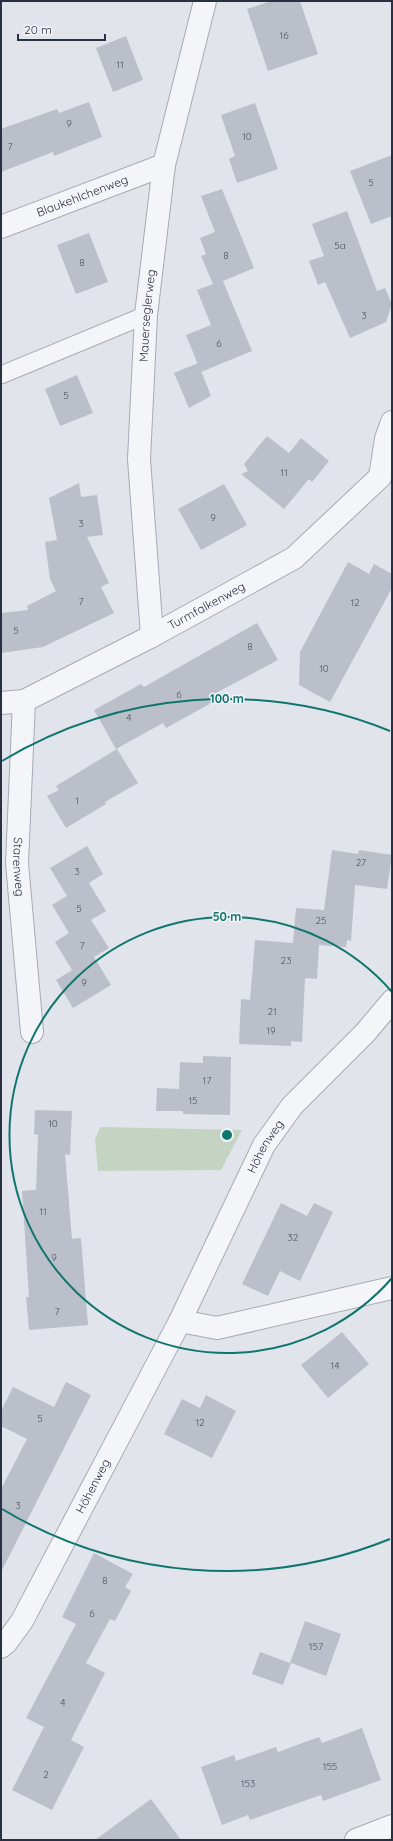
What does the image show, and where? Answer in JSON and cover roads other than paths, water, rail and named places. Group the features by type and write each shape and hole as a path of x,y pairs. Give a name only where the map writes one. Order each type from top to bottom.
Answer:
{"street":[{"name":"Mauerseglerweg","path":"152,636 139,459 146,315 164,165 205,1"},
{"name":"Blaukehlchenweg","path":"1,227 164,165"},
{"path":"386,478 386,439 392,422"},
{"name":"Turmfalkenweg","path":"1,703 24,701 152,636 294,558 386,478"},
{"name":"Starenweg","path":"24,701 17,863 32,1032"},
{"name":"Höhenweg","path":"1,1647 6,1643 22,1621 180,1321 264,1145 292,1106 365,1033 392,1001"},
{"path":"180,1321 217,1328 392,1288"},
{"path":"356,1840 392,1826"}],"lane":[{"path":"1,375 146,315"}]}
